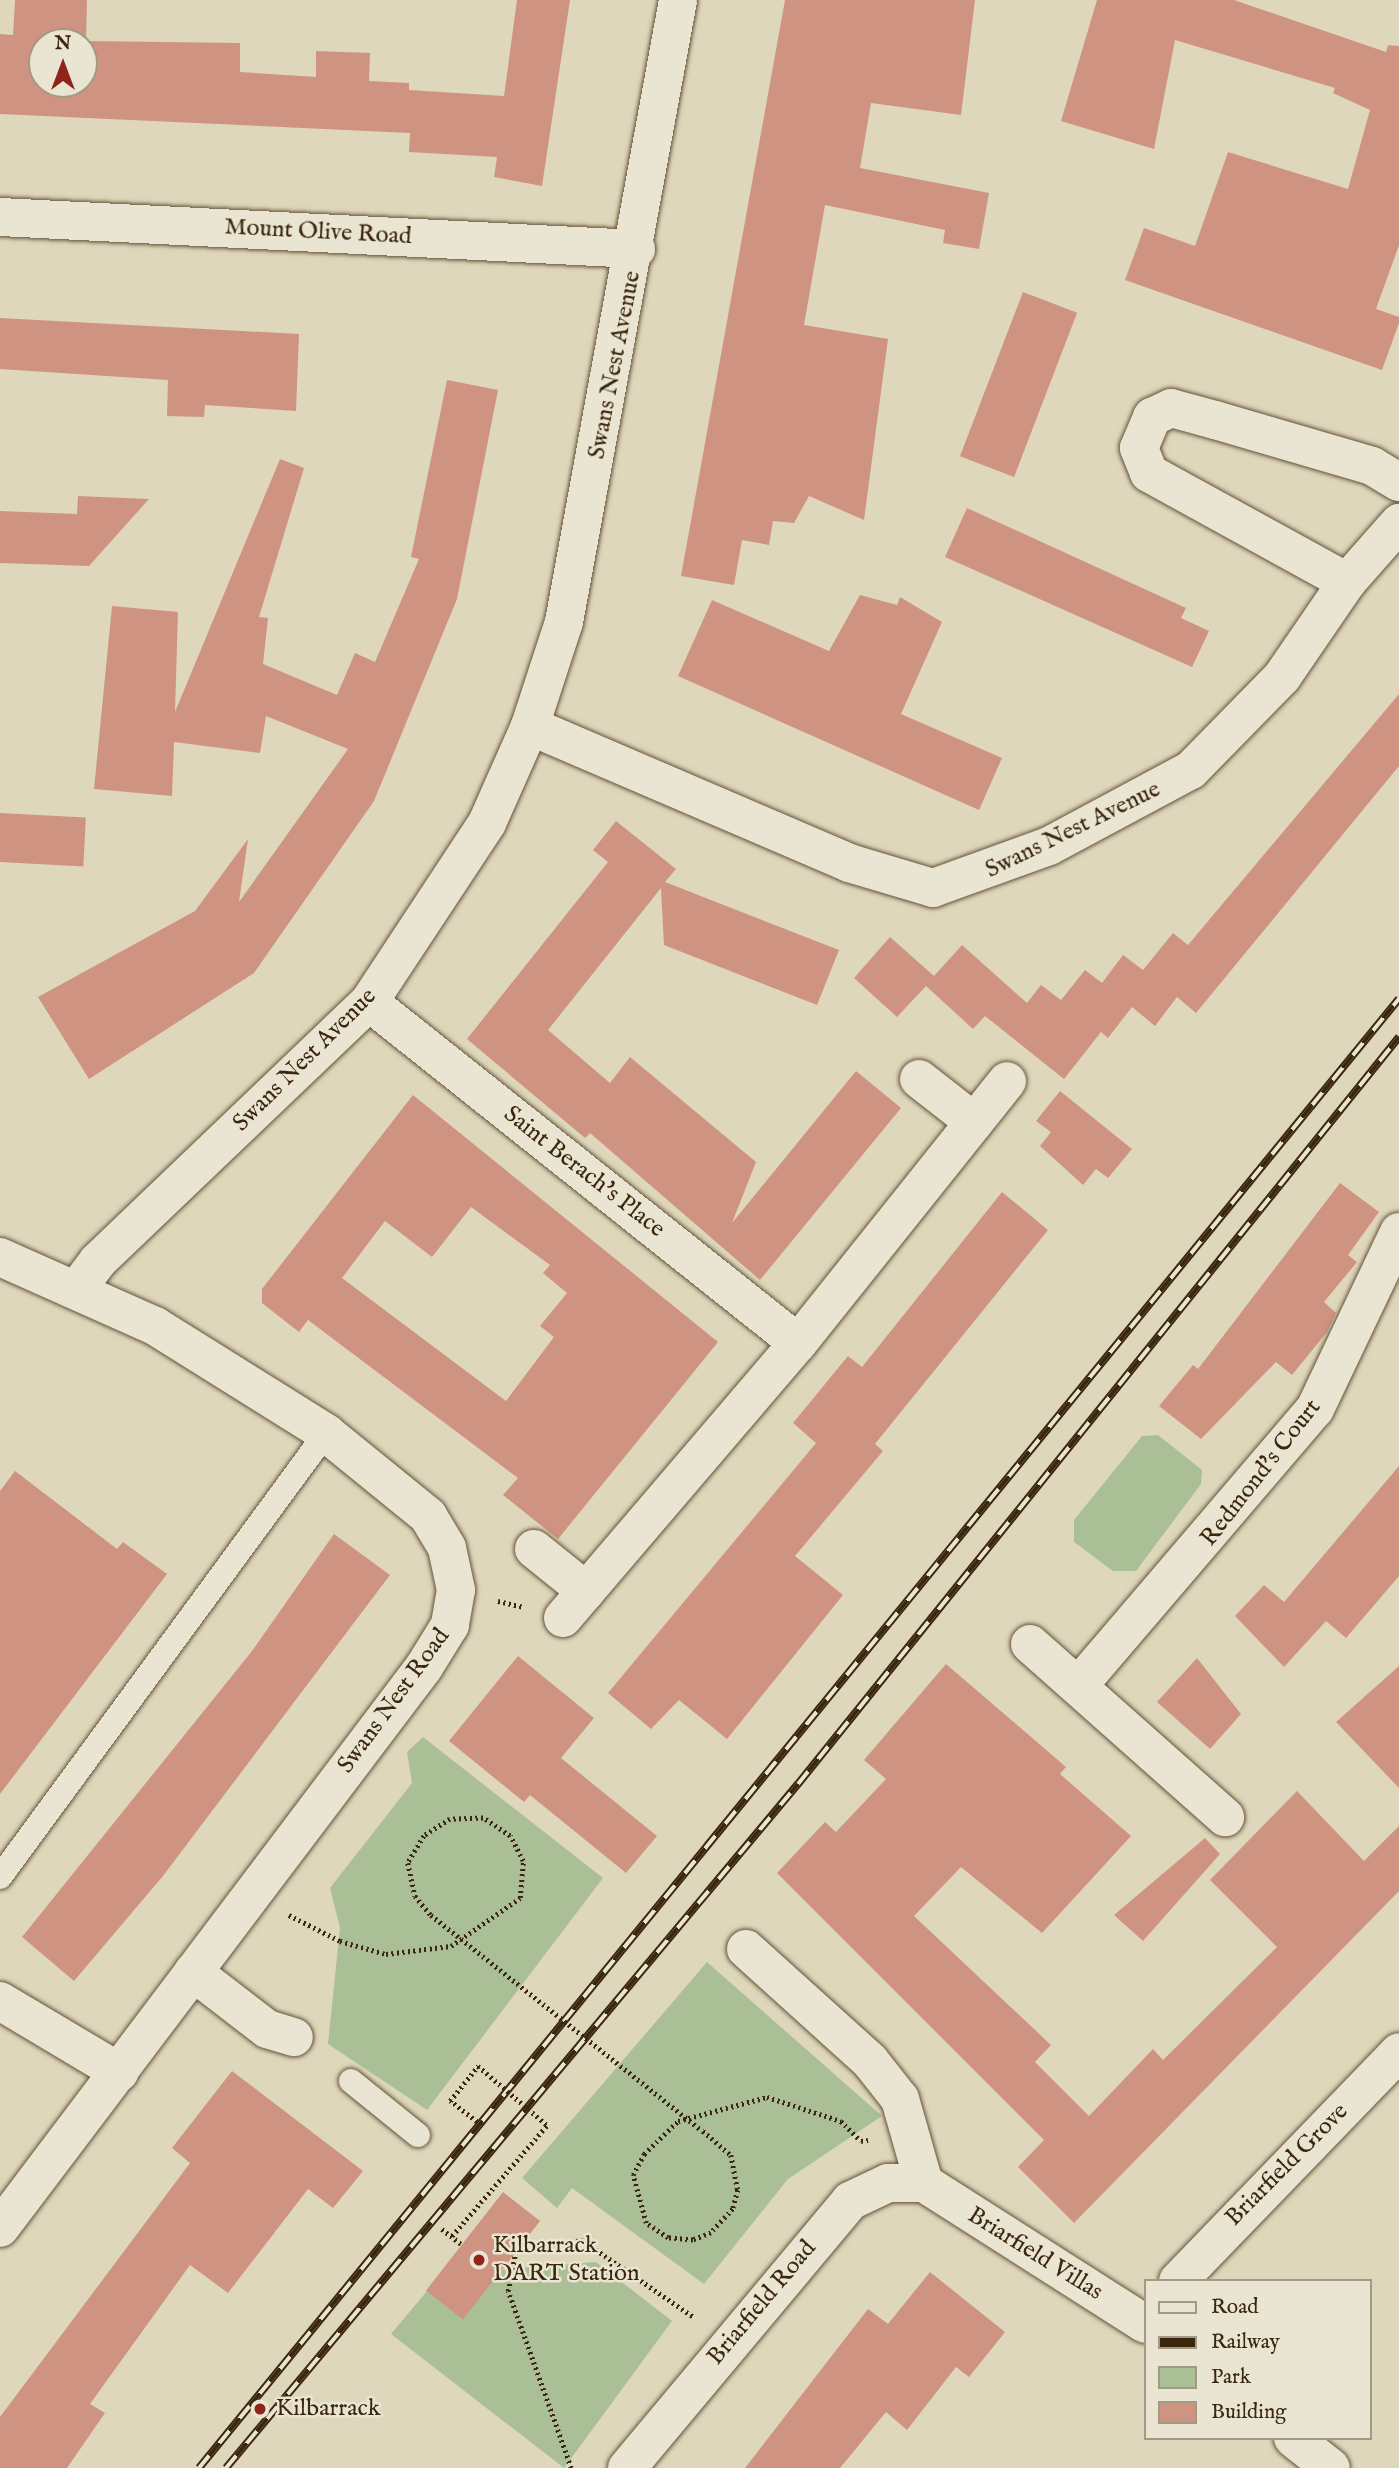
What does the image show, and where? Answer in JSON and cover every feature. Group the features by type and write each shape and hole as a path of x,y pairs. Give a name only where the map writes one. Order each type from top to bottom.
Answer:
{"street":[{"name":"Swans Nest Avenue","path":"77,1289 98,1261 369,1002 487,823 530,726 564,622 636,249 678,0"},
{"name":"Mount Olive Road","path":"0,217 636,249"},
{"path":"1347,582 1149,473 1139,448 1152,417 1171,408 1372,466 1399,482"},
{"name":"Swans Nest Avenue","path":"530,726 849,863 933,888 1049,846 1191,770 1282,677 1347,582 1399,523"},
{"name":"Saint Berach's Place","path":"369,1002 798,1343"},
{"path":"919,1079 974,1122"},
{"path":"534,1549 574,1604 798,1343 1007,1081"},
{"name":"Redmond's Court","path":"1079,1685 1315,1409 1399,1232"},
{"name":"Swans Nest Road","path":"0,1257 77,1289 220,1363 326,1433 428,1516 447,1548 456,1590 450,1625 425,1667 0,2228"},
{"path":"1030,1644 1079,1685 1224,1818"},
{"path":"746,1949 870,2061 900,2099 924,2183"},
{"path":"192,1972 267,2029 294,2037"},
{"path":"0,2001 119,2072"},
{"name":"Briarfield Grove","path":"1180,2279 1399,2052"},
{"name":"Briarfield Road","path":"627,2468 727,2343 850,2201 888,2183 924,2183"},
{"name":"Briarfield Villas","path":"924,2183 1144,2322"},
{"path":"1296,2440 1331,2468"}],"lane":[{"path":"0,1877 326,1433"},
{"path":"351,2081 418,2134"}],"path":[{"path":"456,1590 574,1604"},
{"path":"250,1895 340,1941 386,1954 451,1946 463,1940 486,1927 520,1898 523,1861 510,1836 483,1818 450,1819 424,1836 408,1863 415,1896 431,1915 453,1932 464,1941 474,1950 681,2113 692,2122 731,2155 738,2190 726,2223 693,2241 668,2238 646,2223 633,2175 664,2130 678,2121 688,2117 697,2114 738,2102 767,2097 810,2108 841,2121 861,2141 910,2130"},
{"path":"452,2236 548,2125 478,2066 450,2101 477,2122"},
{"path":"442,2229 461,2244"},
{"path":"571,2468 508,2291 516,2250 582,2241 727,2343"}],"green space":[{"path":"1158,1435 1202,1470 1201,1484 1136,1571 1113,1571 1074,1542 1074,1520 1142,1436"},
{"path":"423,1737 603,1878 427,2110 328,2044 340,1928 330,1888 412,1783 407,1752"},
{"path":"707,1962 882,2116 788,2179 704,2284 572,2188 557,2208 522,2178"},
{"path":"596,2262 672,2321 564,2468 391,2334 427,2291 462,2317 500,2270"}],"building":[{"path":"15,0 87,0 86,28 28,28 28,98 98,98 98,41 240,43 240,72 316,77 316,51 370,53 369,81 409,83 409,90 504,96 517,0 570,0 542,186 494,177 497,157 409,152 410,133 0,114 0,34 13,35"},
{"path":"785,0 975,0 961,115 871,103 860,168 989,193 979,249 943,243 945,230 825,205 804,325 888,339 864,520 809,496 794,523 773,521 769,545 742,540 734,585 681,576"},
{"path":"1097,0 1234,0 1386,52 1388,45 1399,46 1399,245 1376,309 1399,317 1399,323 1382,370 1125,280 1144,228 1195,246 1228,152 1348,189 1370,110 1333,93 1335,88 1175,40 1154,149 1061,121"},
{"path":"1023,292 1077,313 1014,477 960,456"},
{"path":"0,318 299,334 296,411 205,405 204,417 167,416 168,380 0,369"},
{"path":"447,380 498,390 457,599 374,801 254,973 89,1079 38,997 195,911 248,839 239,902 348,749 266,716 260,753 174,742 172,796 94,789 112,606 178,612 175,712 280,459 304,468 259,617 268,618 263,664 337,695 355,653 375,662 419,559 411,557"},
{"path":"78,496 149,499 89,566 0,563 0,511 77,514"},
{"path":"967,508 1186,608 1181,618 1209,631 1192,667 945,557"},
{"path":"860,595 897,605 900,597 942,622 901,714 1002,758 979,810 678,676 712,600 829,651"},
{"path":"1399,694 1399,766 1196,1013 1177,997 1155,1026 1132,1007 1108,1038 1101,1032 1064,1079 985,1016 973,1029 926,986 897,1017 854,978 890,937 934,976 962,945 1027,1003 1041,985 1061,1000 1085,970 1102,983 1123,955 1143,970 1173,933 1188,945"},
{"path":"0,813 86,818 83,866 0,862"},
{"path":"616,821 676,869 665,882 839,950 817,1005 664,945 661,888 548,1030 610,1083 630,1057 756,1162 732,1223 856,1071 901,1108 760,1280 590,1133 585,1138 467,1039 608,862 593,850"},
{"path":"1060,1091 1132,1149 1108,1178 1096,1169 1083,1185 1040,1146 1051,1132 1036,1121"},
{"path":"413,1095 718,1342 558,1539 503,1495 518,1478 308,1320 299,1332 262,1303 262,1289","holes":["471,1207 550,1265 543,1273 567,1293 540,1326 554,1337 506,1401 342,1278 385,1221 432,1257"]},
{"path":"1340,1183 1379,1212 1348,1255 1357,1262 1324,1302 1336,1313 1327,1332 1292,1375 1276,1362 1201,1439 1159,1406 1193,1365 1198,1369"},
{"path":"1002,1192 1048,1230 875,1444 883,1451 795,1556 843,1595 727,1739 679,1700 651,1729 608,1693 816,1443 793,1423 848,1356 862,1367"},
{"path":"1399,1466 1399,1576 1346,1638 1326,1621 1284,1667 1235,1616 1264,1585 1284,1602"},
{"path":"15,1471 117,1549 123,1542 167,1574 0,1794 0,1491"},
{"path":"334,1534 390,1575 163,1876 74,1981 22,1937 252,1651"},
{"path":"518,1656 594,1718 561,1758 657,1836 626,1873 530,1795 524,1802 449,1741"},
{"path":"1197,1658 1241,1714 1210,1749 1157,1702"},
{"path":"946,1664 1066,1767 1060,1774 1131,1836 1042,1933 961,1867 914,1916 1051,2045 1035,2062 1089,2116 1153,2049 1163,2060 1277,1947 1210,1880 1297,1791 1364,1861 1399,1826 1399,1891 1074,2223 1018,2167 1044,2140 777,1873 825,1822 836,1832 886,1779 864,1760"},
{"path":"1399,1666 1399,1788 1336,1722"},
{"path":"1205,1838 1220,1854 1143,1941 1114,1915"},
{"path":"232,2071 363,2171 333,2208 308,2189 228,2293 190,2265 90,2404 105,2413 67,2468 0,2468 0,2417 190,2163 172,2148"},
{"name":"Kilbarrack DART Station","path":"503,2192 540,2221 463,2319 426,2291"},
{"path":"930,2272 1005,2332 969,2377 956,2367 907,2430 886,2412 840,2468 745,2468 868,2309 888,2324"}],"railway":[{"path":"199,2468 1399,999"},
{"path":"226,2468 798,1784 1399,1037"}],"place":[{"name":"Kilbarrack DART Station","path":"479,2260"},
{"name":"Kilbarrack","path":"260,2409"}]}
